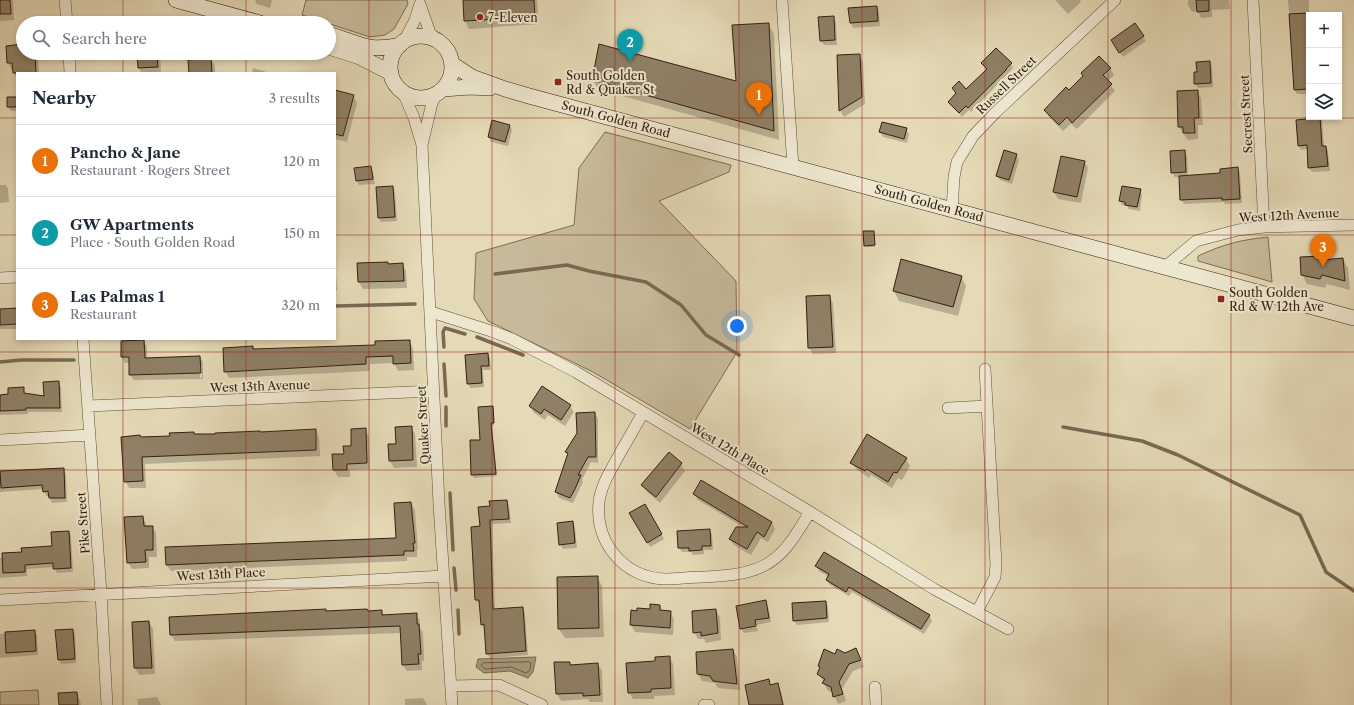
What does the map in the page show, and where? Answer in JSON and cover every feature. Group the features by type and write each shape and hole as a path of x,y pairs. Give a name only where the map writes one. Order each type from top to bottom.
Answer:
{"main road":[{"path":"176,0 234,16"},
{"path":"336,36 370,48 386,48 420,36 437,40 447,50 452,64 450,77 440,91 424,98 409,95 397,86 391,73 392,57 402,43"},
{"path":"336,49 360,57 391,73"},
{"name":"South Golden Road","path":"452,64 472,77 505,89 1354,318"},
{"name":"South Golden Road","path":"440,91 470,87 505,89"}],"street":[{"path":"65,0 66,16"},
{"path":"782,0 793,167"},
{"name":"Russell Street","path":"952,210 954,177 957,162 973,136 995,113 1115,0"},
{"name":"Secrest Street","path":"1253,0 1264,227"},
{"path":"420,2 430,33 437,40"},
{"path":"402,43 415,20 420,2"},
{"path":"69,60 70,72"},
{"name":"Quaker Street","path":"422,144 432,103 440,91"},
{"name":"Quaker Street","path":"403,92 414,118 422,144 434,391 452,705"},
{"name":"West 12th Avenue","path":"1164,267 1196,241 1238,230 1264,227 1354,225"},
{"path":"0,278 16,277"},
{"name":"West 12th Place","path":"431,312 491,330 512,339 576,372 810,512 934,589 1008,629"},
{"name":"Pike Street","path":"83,340 101,594 106,705"},
{"path":"977,612 995,577 996,564 984,370"},
{"name":"West 13th Avenue","path":"88,406 434,391"},
{"path":"948,408 987,406"},
{"path":"643,413 604,482 599,502 599,526 604,538 611,551 622,562 636,571 649,576 664,579 732,575 763,567 777,557 788,546 810,512"},
{"path":"0,440 90,435"},
{"name":"West 13th Place","path":"0,600 444,576"},
{"path":"451,686 500,685 542,705"},
{"path":"875,687 876,705"},
{"path":"704,705 709,705"}],"shaded area":[{"path":"306,0 407,0 408,4 394,29 385,35 370,37 336,26 336,16 302,15"},
{"path":"605,132 731,165 729,172 659,201 736,281 737,352 690,429 593,372 488,321 474,299 476,253 574,225 579,168"},
{"path":"1268,237 1272,282 1198,261 1198,256 1216,248 1240,241"},
{"path":"38,690 39,705 0,705 0,692"}],"water":[{"path":"536,657 533,672 528,678 510,671 484,673 476,667 478,659"}],"building":[{"path":"0,0 10,0 11,14 0,14"},
{"path":"463,0 534,0 535,17 464,21"},
{"path":"1196,0 1209,0 1209,11 1197,12"},
{"path":"877,6 878,21 850,23 848,8"},
{"path":"1306,13 1306,89 1294,90 1289,14"},
{"path":"834,16 835,40 820,41 818,17"},
{"path":"769,23 774,131 592,80 599,44 736,81 732,25"},
{"path":"1135,23 1144,36 1119,53 1111,40"},
{"path":"16,45 16,60 35,60 36,72 13,73 12,63 7,63 6,46"},
{"path":"996,48 1012,63 968,108 966,106 959,113 948,102 956,93 952,88 959,81 966,89 987,69 981,63"},
{"path":"860,54 862,97 839,111 837,55"},
{"path":"1099,56 1111,68 1103,75 1112,84 1072,123 1067,117 1059,125 1044,110 1066,87 1069,90 1083,76 1081,73"},
{"path":"137,60 158,60 158,67 138,68"},
{"path":"188,60 211,60 212,72 189,72"},
{"path":"1210,61 1211,83 1194,84 1194,72 1197,72 1196,62"},
{"path":"336,90 354,95 343,136 336,134"},
{"path":"1198,90 1199,118 1194,118 1195,133 1183,133 1183,127 1178,127 1177,91"},
{"path":"7,97 16,97 16,107 7,107"},
{"path":"492,120 510,125 505,142 488,137"},
{"path":"1296,120 1320,120 1322,146 1326,146 1328,166 1308,168 1307,145 1298,146"},
{"path":"882,122 907,128 904,139 879,132"},
{"path":"1004,150 1017,154 1009,180 996,176"},
{"path":"1185,150 1186,172 1171,173 1170,151"},
{"path":"1061,156 1085,161 1077,197 1053,192"},
{"path":"371,166 373,179 356,181 354,168"},
{"path":"1238,167 1240,199 1222,200 1222,198 1180,200 1179,176 1220,173 1220,169"},
{"path":"393,186 395,217 378,218 376,187"},
{"path":"1122,186 1141,189 1137,207 1125,205 1125,202 1119,201"},
{"path":"863,231 874,231 875,245 864,246"},
{"path":"1321,256 1322,260 1343,258 1345,281 1322,275 1320,279 1301,275 1300,257"},
{"path":"901,259 962,276 953,307 893,291"},
{"path":"388,262 388,264 403,263 404,281 358,282 357,263"},
{"path":"830,295 833,347 808,348 806,296"},
{"path":"16,308 16,324 0,325 0,309"},
{"path":"144,340 145,358 200,356 201,373 129,375 129,357 121,357 121,341"},
{"path":"410,340 411,363 393,364 393,356 366,357 366,364 224,372 223,348 253,346 253,349 375,345 375,341"},
{"path":"488,353 489,366 481,366 482,383 467,384 465,355"},
{"path":"59,381 60,408 26,408 26,410 0,411 0,395 8,394 8,388 24,387 24,393 44,396 43,382"},
{"path":"542,386 571,405 561,420 544,409 541,414 529,406"},
{"path":"493,406 494,423 491,423 496,474 471,475 470,440 480,440 478,407"},
{"path":"595,412 596,457 588,457 578,475 581,475 570,498 555,492 568,453 565,452 577,433 576,413"},
{"path":"412,426 413,460 389,461 388,444 396,444 395,427"},
{"path":"366,428 367,463 347,464 347,470 333,470 332,454 344,454 343,446 351,446 351,429"},
{"path":"316,429 316,450 142,457 143,481 124,482 121,437 140,435 141,437 170,436 169,433 194,432 194,434 215,434"},
{"path":"867,434 907,458 897,473 894,472 888,482 867,469 865,471 850,463"},
{"path":"669,452 682,463 656,497 641,485"},
{"path":"64,468 65,498 49,498 48,491 43,492 42,485 1,488 0,471"},
{"path":"701,480 772,522 764,537 757,532 747,549 729,539 736,527 748,527 693,494"},
{"path":"507,500 509,519 490,520 493,609 523,607 526,651 486,654 484,624 481,625 479,600 475,600 471,527 480,526 478,507 490,506 489,501"},
{"path":"411,502 415,543 413,543 414,551 404,551 404,555 166,565 165,547 396,538 394,503"},
{"path":"645,504 662,534 647,543 629,513"},
{"path":"143,516 144,526 153,526 153,550 145,550 146,562 127,563 124,517"},
{"path":"573,521 575,543 559,545 557,523"},
{"path":"710,529 711,546 702,546 702,550 689,551 689,548 678,548 677,531"},
{"path":"69,531 71,568 53,569 53,563 25,565 25,572 3,573 2,553 22,552 21,548 52,546 51,532"},
{"path":"824,552 930,615 921,629 849,587 846,592 826,580 829,574 815,566"},
{"path":"598,576 599,628 558,629 557,577"},
{"path":"766,600 769,618 755,620 756,626 740,629 736,606"},
{"path":"826,601 827,618 793,621 792,603"},
{"path":"650,604 660,605 660,610 671,611 670,628 630,625 631,610 637,611 637,608 650,609"},
{"path":"326,609 326,611 367,609 368,611 382,610 382,615 417,613 421,654 418,654 419,664 402,665 400,626 170,635 169,617"},
{"path":"716,609 718,633 701,636 701,632 693,633 692,611"},
{"path":"149,621 152,668 134,668 132,622"},
{"path":"73,629 75,659 58,660 55,630"},
{"path":"35,630 36,651 6,653 5,632"},
{"path":"856,648 861,660 849,664 839,682 843,694 833,697 831,687 822,683 825,679 817,674 824,649 835,654 837,649 845,653"},
{"path":"733,649 737,684 713,681 710,676 697,674 696,652"},
{"path":"670,656 671,688 651,689 651,692 628,693 626,663 655,661 655,657"},
{"path":"554,662 570,662 570,665 598,663 600,695 583,696 583,693 556,694"},
{"path":"769,679 770,685 778,683 783,705 749,705 745,685"},
{"path":"77,692 78,705 59,705 58,693"}],"waterway":[{"path":"495,274 567,265 589,271 646,282 681,305 706,335 739,355"},
{"path":"336,306 415,304"},
{"path":"444,347 443,332 445,328 465,334"},
{"path":"477,337 523,355"},
{"path":"0,362 21,360 74,360"},
{"path":"444,364 446,396"},
{"path":"446,407 446,426"},
{"path":"1063,427 1142,441 1178,455 1300,515 1326,572 1354,591"},
{"path":"450,493 453,550"},
{"path":"454,568 456,590"},
{"path":"458,610 459,634"}],"place":[{"name":"7-Eleven","path":"480,17"},
{"name":"GW Apartments","path":"630,62"},
{"name":"South Golden Rd & Quaker St","path":"558,82"},
{"name":"Pancho & Jane","path":"759,115"},
{"name":"Las Palmas 1","path":"1323,267"},
{"name":"South Golden Rd & W 12th Ave","path":"1221,299"}]}
